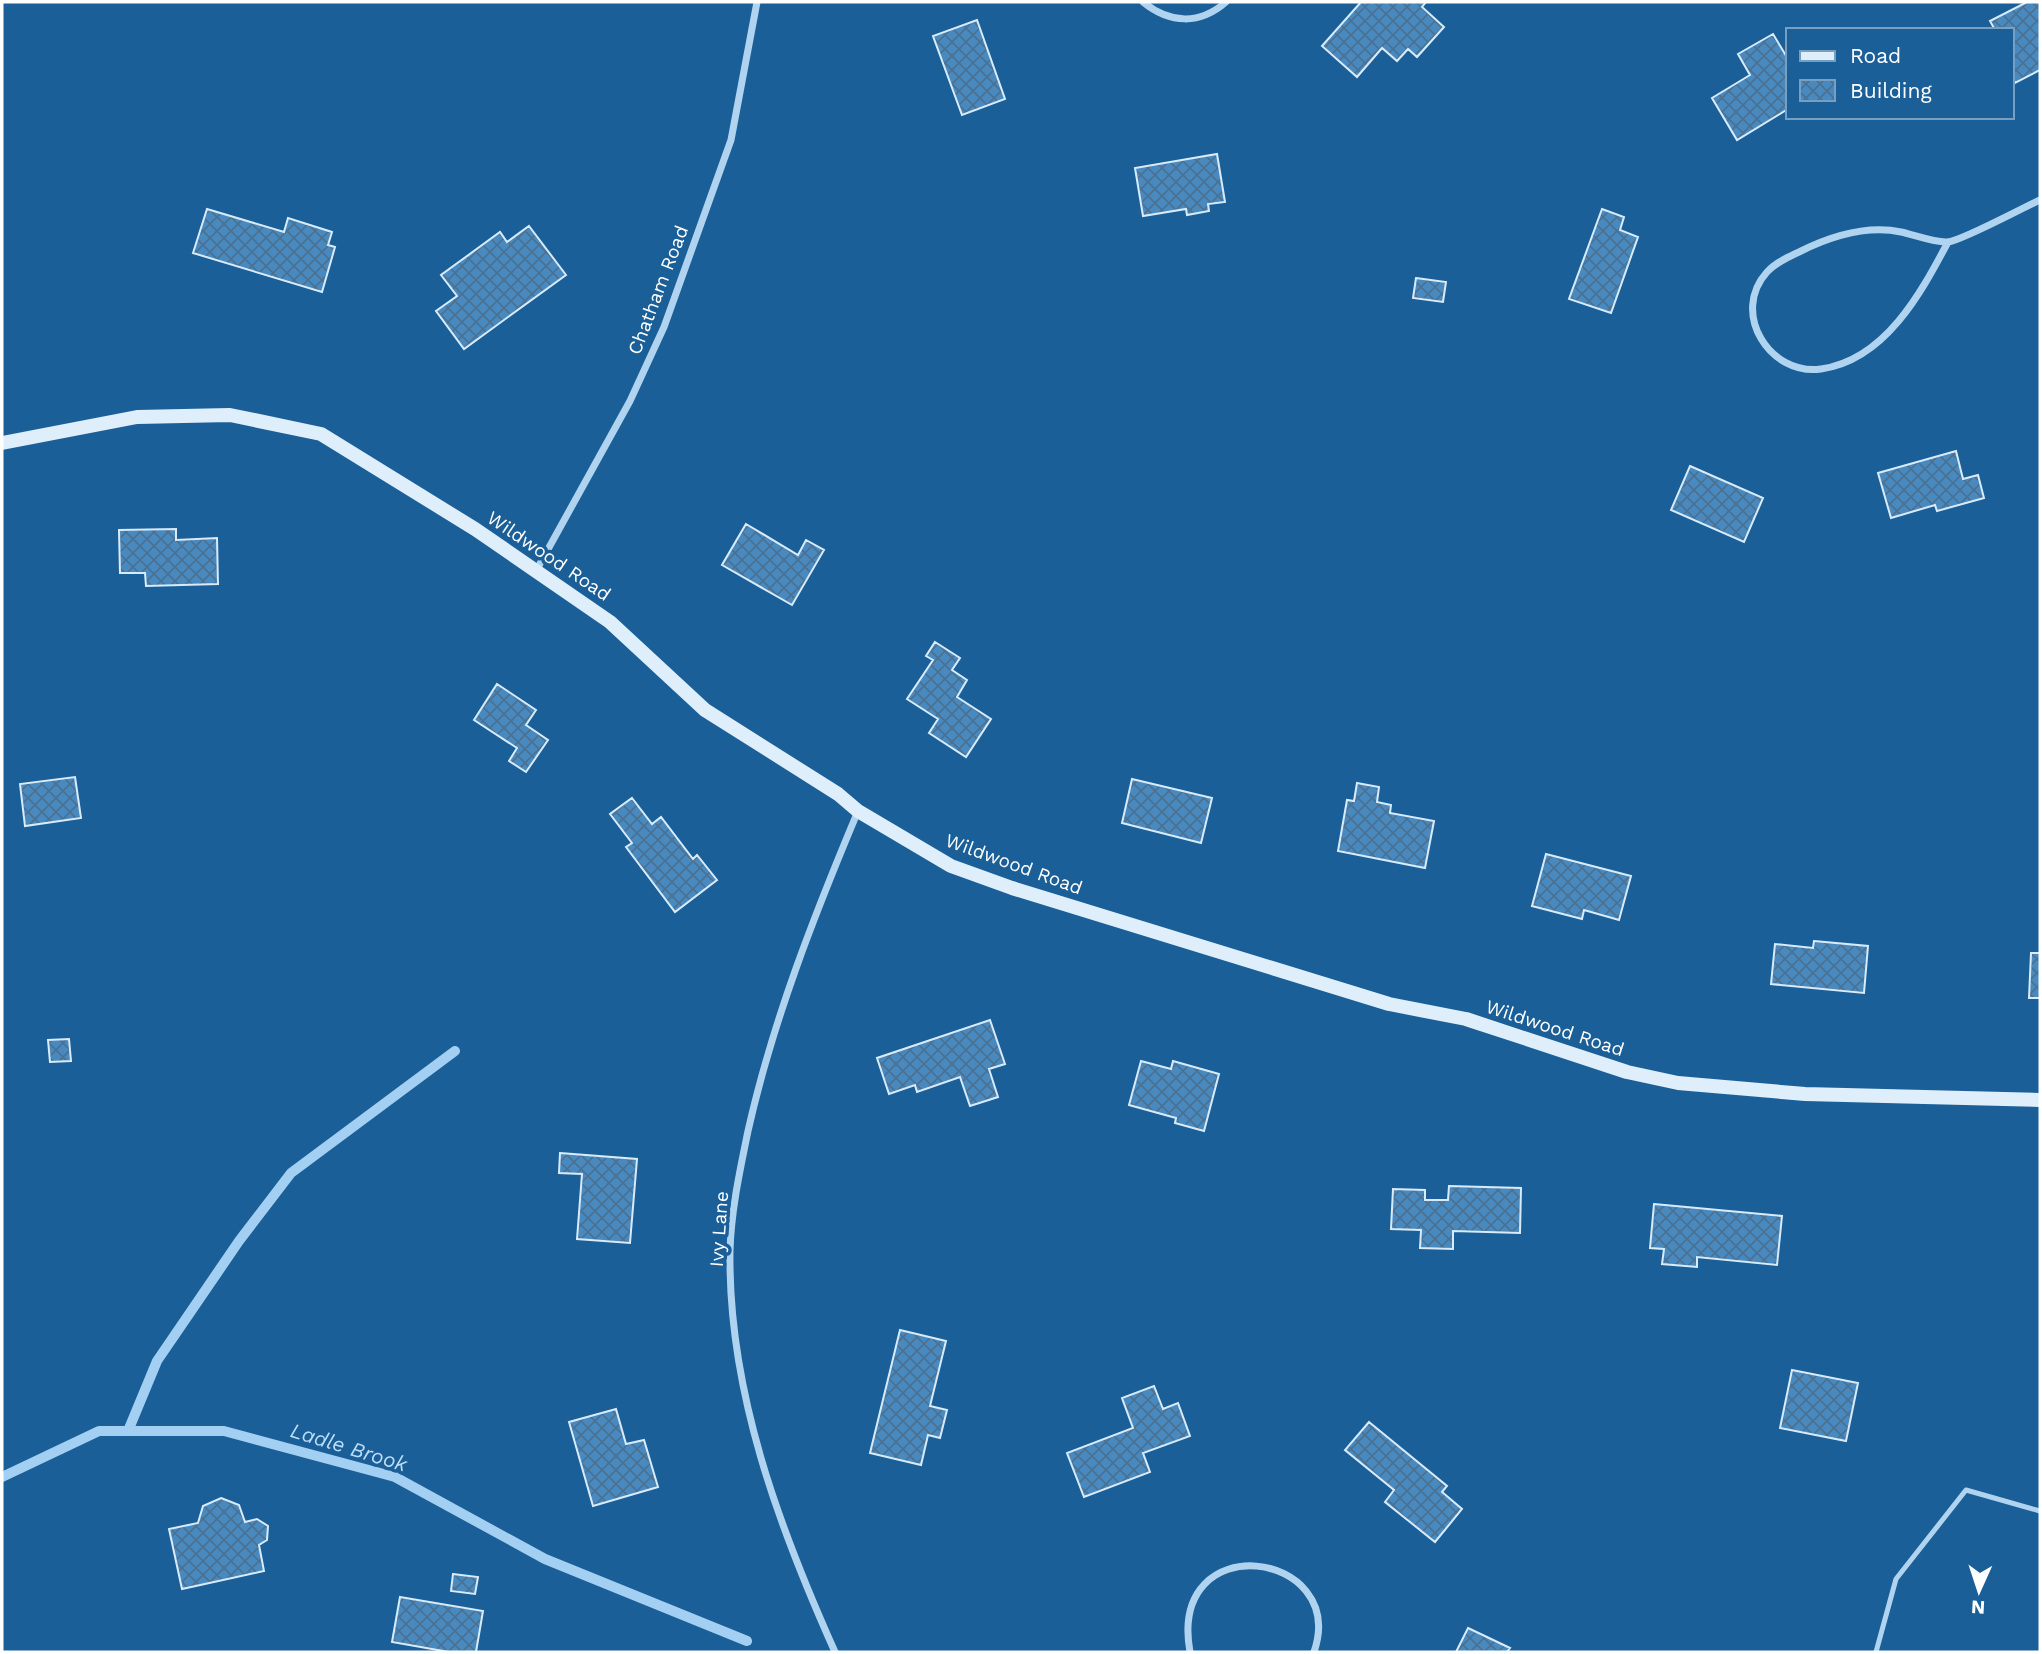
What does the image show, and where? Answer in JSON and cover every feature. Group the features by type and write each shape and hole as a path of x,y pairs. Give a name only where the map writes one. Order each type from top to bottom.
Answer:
{"street":[{"name":"Chatham Road","path":"536,571 630,401 664,327 731,140 757,2"},
{"path":"1143,2 1158,13 1177,20 1197,19 1215,12 1226,2"},
{"path":"1948,242 1897,231 1870,230 1844,235 1800,251 1767,272 1757,289 1753,307 1755,327 1764,345 1778,359 1795,367 1815,370 1834,367 1872,345 1906,313 1948,242 2040,200"},
{"name":"Wildwood Road","path":"2,443 137,417 230,415 284,424 321,434 475,529 610,622 705,710 838,793 858,811 951,866 1012,888 1389,1004 1466,1019 1627,1072 1678,1083 1735,1089 2040,1100"},
{"name":"Ivy Lane","path":"835,1652 809,1594 746,1408 732,1303 730,1250 743,1154 774,1036 800,950 858,811"},
{"path":"1190,1652 1186,1629 1190,1607 1202,1587 1219,1572 1241,1564 1264,1565 1284,1572 1300,1584 1312,1601 1318,1621 1314,1652"}],"lane":[{"path":"1877,1652 1896,1579 1966,1490 2040,1511"}],"building":[{"path":"1361,2 1426,2 1422,7 1444,27 1417,57 1408,49 1397,61 1382,48 1357,77 1322,46"},
{"path":"2027,2 2040,2 2040,70 2015,83 2014,28 1994,28 1990,21"},
{"path":"977,20 1005,99 962,115 933,36"},
{"path":"1773,34 1786,56 1786,110 1737,140 1712,98 1750,75 1738,54"},
{"path":"1217,154 1225,202 1208,204 1209,211 1187,215 1186,209 1143,216 1135,168"},
{"path":"207,209 284,232 288,218 332,232 328,245 335,247 322,292 193,253"},
{"path":"1602,209 1624,217 1620,230 1638,237 1611,313 1569,299"},
{"path":"529,226 566,275 464,349 436,311 457,296 441,275 500,232 507,242"},
{"path":"1416,278 1446,282 1443,302 1413,298"},
{"path":"1956,451 1963,479 1978,475 1984,498 1937,511 1935,505 1891,518 1878,473"},
{"path":"1690,466 1763,498 1744,542 1671,510"},
{"path":"746,524 798,555 806,540 824,550 792,605 722,565"},
{"path":"176,529 176,540 217,538 218,584 146,586 145,573 120,573 119,530"},
{"path":"935,642 960,658 952,670 967,680 957,697 991,719 966,757 929,733 938,719 907,699 933,660 926,656"},
{"path":"497,684 536,710 526,725 548,740 526,772 509,761 517,748 474,720"},
{"path":"75,777 81,818 25,826 20,784"},
{"path":"1132,779 1212,798 1201,843 1122,823"},
{"path":"1357,783 1379,787 1377,802 1391,805 1390,813 1434,821 1425,868 1338,851 1347,800 1354,801"},
{"path":"632,798 652,824 661,817 693,859 697,855 717,880 675,912 626,847 632,843 610,814"},
{"path":"1546,854 1631,876 1619,920 1584,910 1582,919 1532,906"},
{"path":"1814,941 1868,946 1864,993 1771,984 1775,944 1813,948"},
{"path":"2031,953 2040,953 2040,998 2029,998"},
{"path":"990,1020 1005,1064 989,1069 998,1097 970,1106 960,1077 917,1092 915,1085 889,1094 877,1058"},
{"path":"69,1039 71,1061 50,1062 48,1040"},
{"path":"1141,1061 1171,1069 1173,1061 1219,1074 1204,1131 1175,1123 1176,1118 1129,1105"},
{"path":"560,1153 637,1159 630,1243 577,1239 582,1174 559,1173"},
{"path":"1449,1186 1521,1188 1520,1233 1453,1231 1453,1249 1420,1248 1421,1230 1391,1229 1393,1189 1425,1190 1425,1200 1448,1200"},
{"path":"1654,1204 1782,1216 1777,1265 1697,1257 1697,1267 1662,1264 1664,1249 1650,1248"},
{"path":"900,1330 946,1341 930,1406 947,1410 940,1438 928,1435 921,1465 870,1453"},
{"path":"1792,1370 1858,1383 1846,1441 1780,1428"},
{"path":"1154,1386 1163,1409 1178,1403 1190,1436 1143,1453 1150,1472 1084,1497 1067,1453 1133,1428 1122,1398"},
{"path":"616,1409 626,1444 644,1440 658,1487 593,1506 569,1422"},
{"path":"1369,1422 1447,1486 1442,1492 1462,1509 1435,1542 1385,1502 1394,1490 1345,1450"},
{"path":"221,1498 239,1505 245,1522 257,1519 268,1526 267,1540 259,1545 264,1571 182,1589 169,1529 198,1523 203,1506"},
{"path":"453,1574 478,1577 475,1594 451,1591"},
{"path":"400,1597 483,1611 476,1652 449,1652 392,1642"},
{"path":"1468,1628 1510,1648 1507,1652 1456,1652"}],"waterway":[{"path":"128,1431 157,1361 239,1241 291,1173 455,1051"},
{"name":"Ladle Brook","path":"2,1477 99,1431 224,1431 395,1477 545,1559 747,1641"}]}
